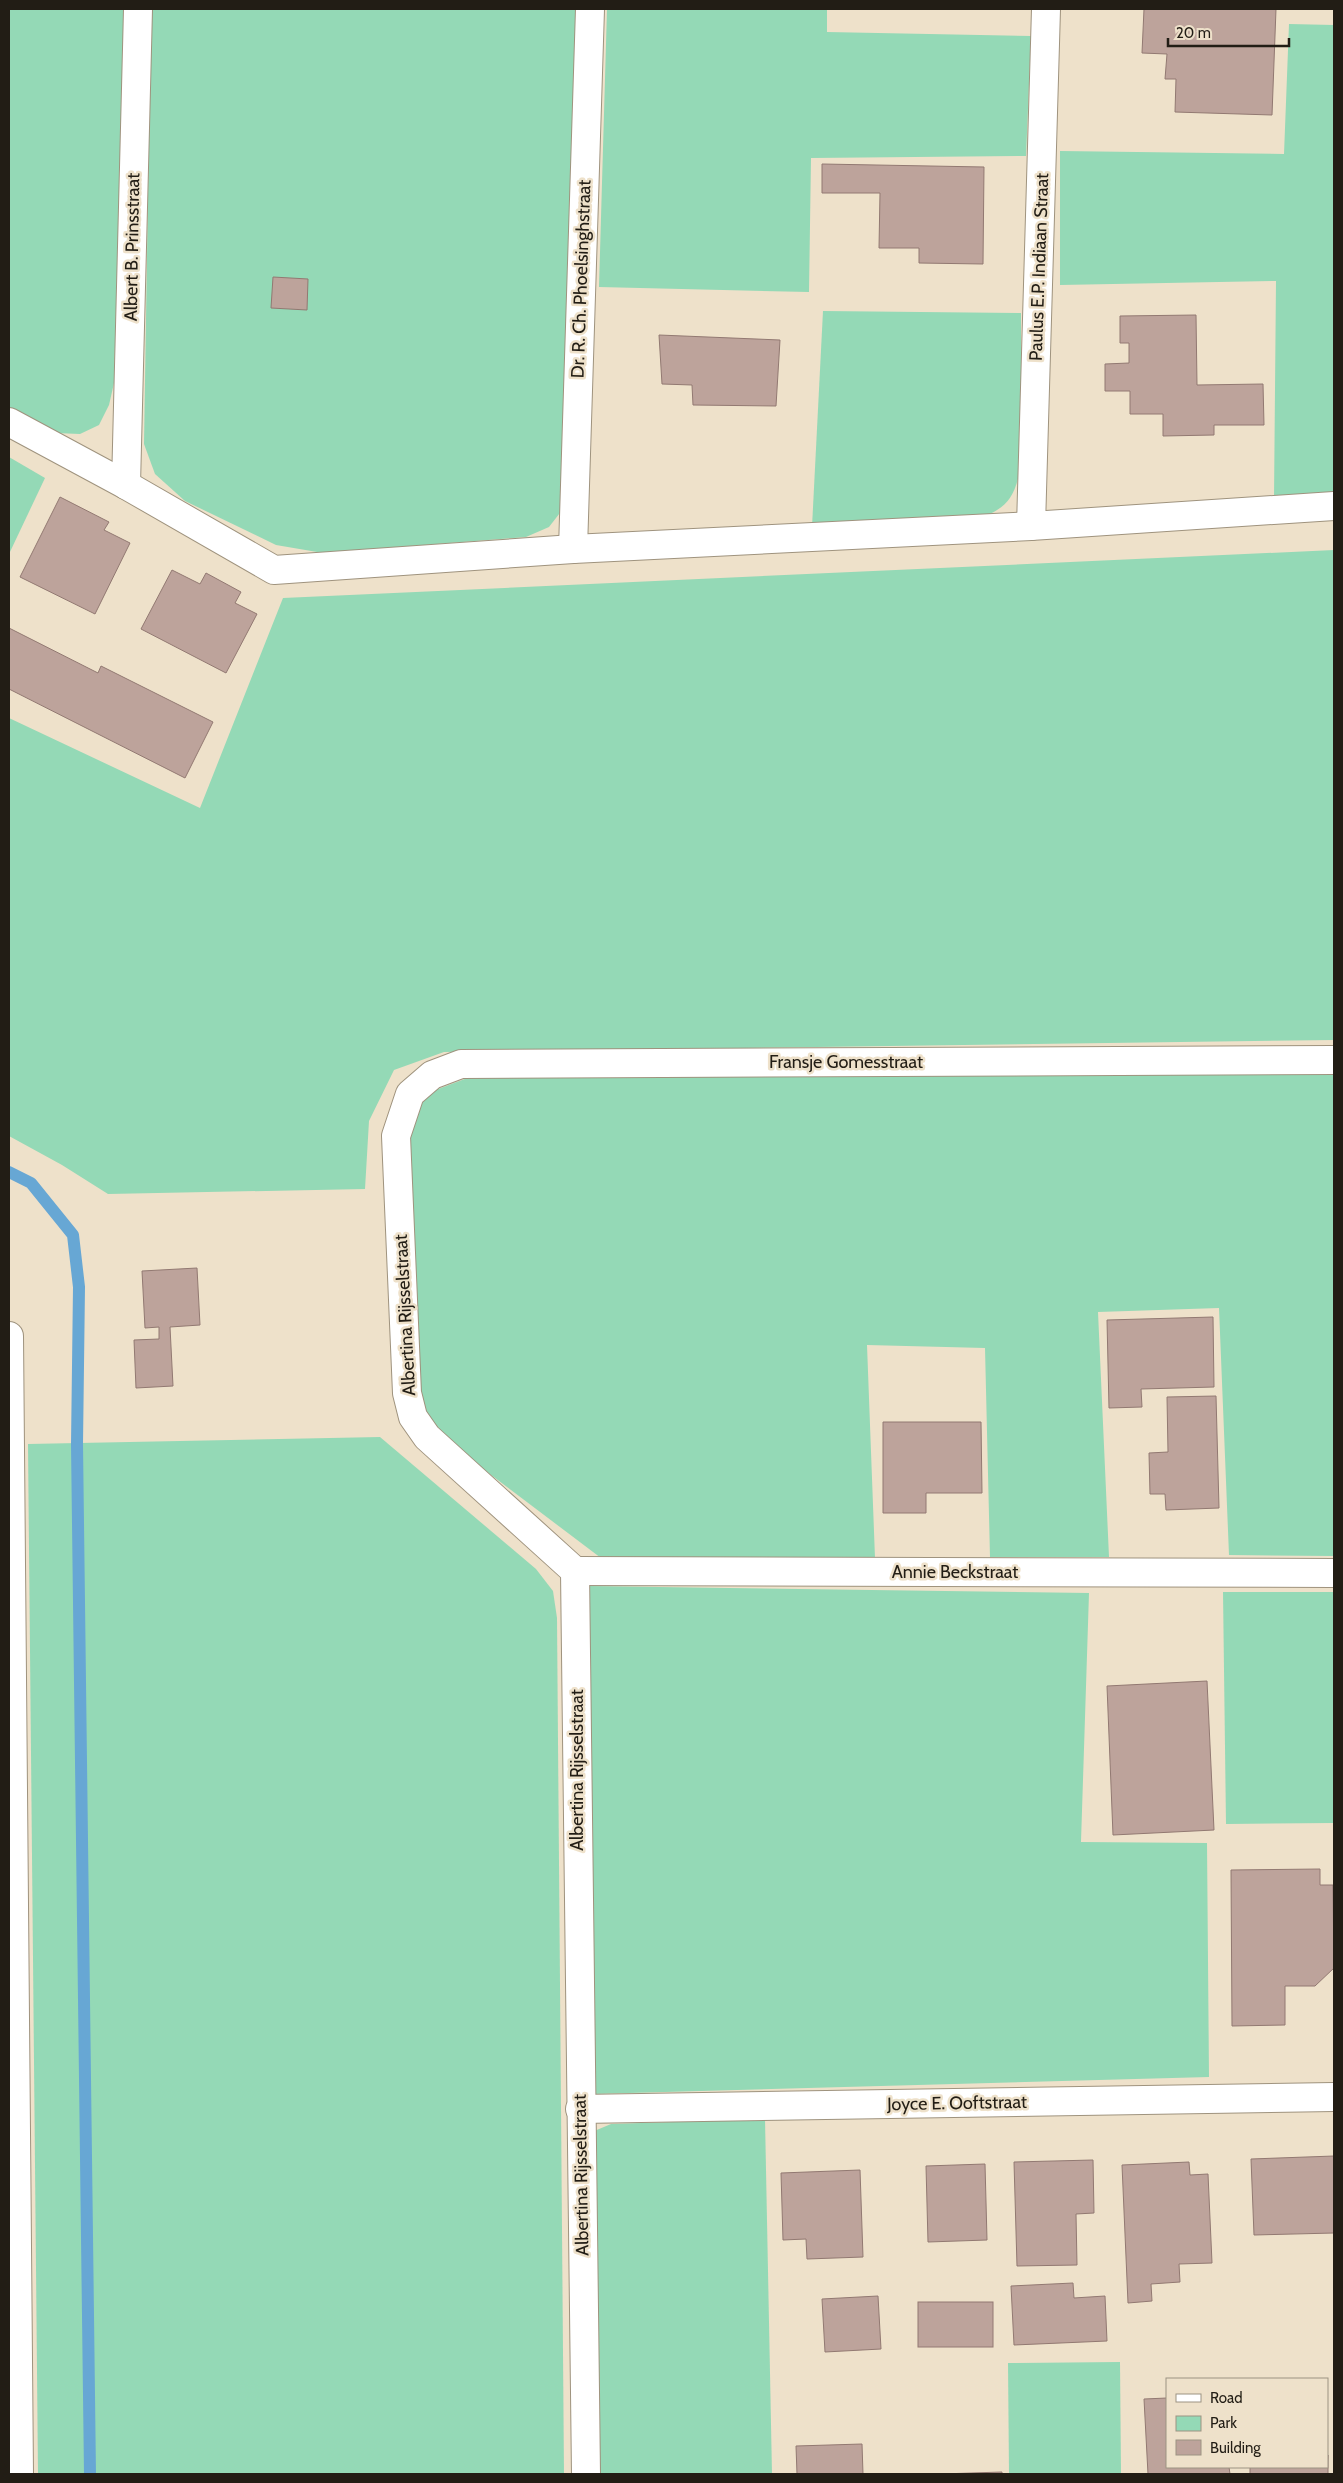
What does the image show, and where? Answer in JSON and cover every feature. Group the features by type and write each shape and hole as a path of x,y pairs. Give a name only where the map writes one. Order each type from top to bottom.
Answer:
{"street":[{"name":"Albert B. Prinsstraat","path":"126,485 138,9"},
{"name":"Dr. R. Ch. Phoelsinghstraat","path":"573,549 590,9"},
{"name":"Paulus E.P. Indiaan Straat","path":"1031,526 1046,9"},
{"path":"9,422 126,485 274,570 573,549 1031,526 1334,506"},
{"name":"Fransje Gomesstraat","path":"396,1136 410,1094 432,1075 461,1064 1334,1060"},
{"name":"Albertina Rijsselstraat","path":"396,1136 407,1393 413,1417 427,1437 575,1571 580,2109 586,2474"},
{"path":"9,1336 10,1767 19,2474"},
{"name":"Annie Beckstraat","path":"575,1571 1334,1573"},
{"name":"Joyce E. Ooftstraat","path":"580,2109 1334,2097"}],"green space":[{"path":"9,9 124,9 114,383 109,405 99,425 80,434 55,433 9,408"},
{"path":"151,9 576,9 563,509 549,527 526,537 323,553 276,545 185,501 155,474 144,444"},
{"path":"607,9 827,9 827,32 1031,36 1026,156 811,158 809,292 599,287"},
{"path":"1289,24 1334,25 1334,494 1274,498 1276,281 1060,285 1060,151 1284,154"},
{"path":"823,311 1021,313 1021,466 1016,487 1003,506 977,520 812,527"},
{"path":"9,457 45,478 9,554"},
{"path":"1334,550 1334,1040 444,1052 394,1070 369,1121 365,1189 108,1194 62,1165 9,1136 9,718 200,808 283,598"},
{"path":"1334,1072 1334,1556 1229,1555 1219,1308 1098,1312 1109,1557 990,1557 985,1348 867,1345 875,1558 601,1558 409,1413 400,1126 417,1097 470,1077"},
{"path":"380,1437 536,1569 553,1591 557,1618 564,2474 38,2474 28,1444"},
{"path":"589,1586 1089,1593 1081,1842 1207,1843 1209,2077 593,2094"},
{"path":"1223,1592 1334,1592 1334,1823 1226,1824"},
{"path":"765,2119 772,2474 599,2474 592,2132 611,2124"},
{"path":"1120,2362 1121,2474 1009,2474 1008,2363"}],"building":[{"path":"1144,9 1276,9 1272,115 1175,112 1176,79 1165,79 1167,54 1142,53"},
{"path":"822,164 984,167 983,264 919,263 919,248 879,248 880,193 822,193"},
{"path":"273,277 308,279 307,310 271,308"},
{"path":"1196,315 1197,385 1263,384 1264,425 1214,425 1214,435 1163,436 1163,414 1130,414 1130,391 1105,391 1105,364 1129,363 1129,343 1120,343 1120,316"},
{"path":"659,335 780,340 776,406 693,405 692,385 662,384"},
{"path":"60,497 109,522 104,530 130,543 95,614 20,577"},
{"path":"172,570 200,584 206,573 241,592 235,603 257,614 226,673 141,629"},
{"path":"9,628 98,673 101,666 213,722 185,778 9,689"},
{"path":"197,1268 200,1325 170,1327 173,1386 136,1388 134,1340 159,1339 159,1327 145,1328 142,1271"},
{"path":"1213,1317 1214,1387 1141,1389 1142,1407 1109,1408 1107,1320"},
{"path":"1216,1396 1219,1508 1166,1510 1165,1494 1150,1494 1149,1453 1168,1452 1167,1397"},
{"path":"883,1422 981,1422 982,1493 926,1493 926,1513 883,1513"},
{"path":"1207,1681 1214,1830 1113,1835 1107,1686"},
{"path":"1320,1869 1320,1885 1333,1885 1334,1968 1315,1986 1285,1986 1285,2025 1232,2026 1231,1870"},
{"path":"1334,2156 1334,2233 1254,2235 1251,2159"},
{"path":"1093,2160 1094,2213 1076,2214 1077,2265 1017,2266 1014,2162"},
{"path":"1189,2162 1190,2175 1208,2174 1212,2263 1179,2264 1180,2282 1151,2284 1152,2301 1128,2303 1122,2165"},
{"path":"985,2164 987,2240 928,2242 926,2166"},
{"path":"860,2170 863,2257 807,2259 806,2239 783,2240 781,2173"},
{"path":"1073,2283 1074,2298 1105,2296 1107,2341 1014,2345 1011,2286"},
{"path":"878,2296 881,2349 825,2352 822,2299"},
{"path":"918,2302 993,2302 993,2347 918,2347"},
{"path":"1166,2398 1166,2468 1229,2468 1230,2474 1148,2474 1144,2399"},
{"path":"862,2444 863,2474 797,2474 796,2446"},
{"path":"1250,2468 1328,2468 1328,2474 1250,2474"},
{"path":"1002,2472 1002,2474 941,2474"}],"waterway":[{"path":"9,1172 31,1183 73,1235 79,1287 77,1444 90,2474"}]}
